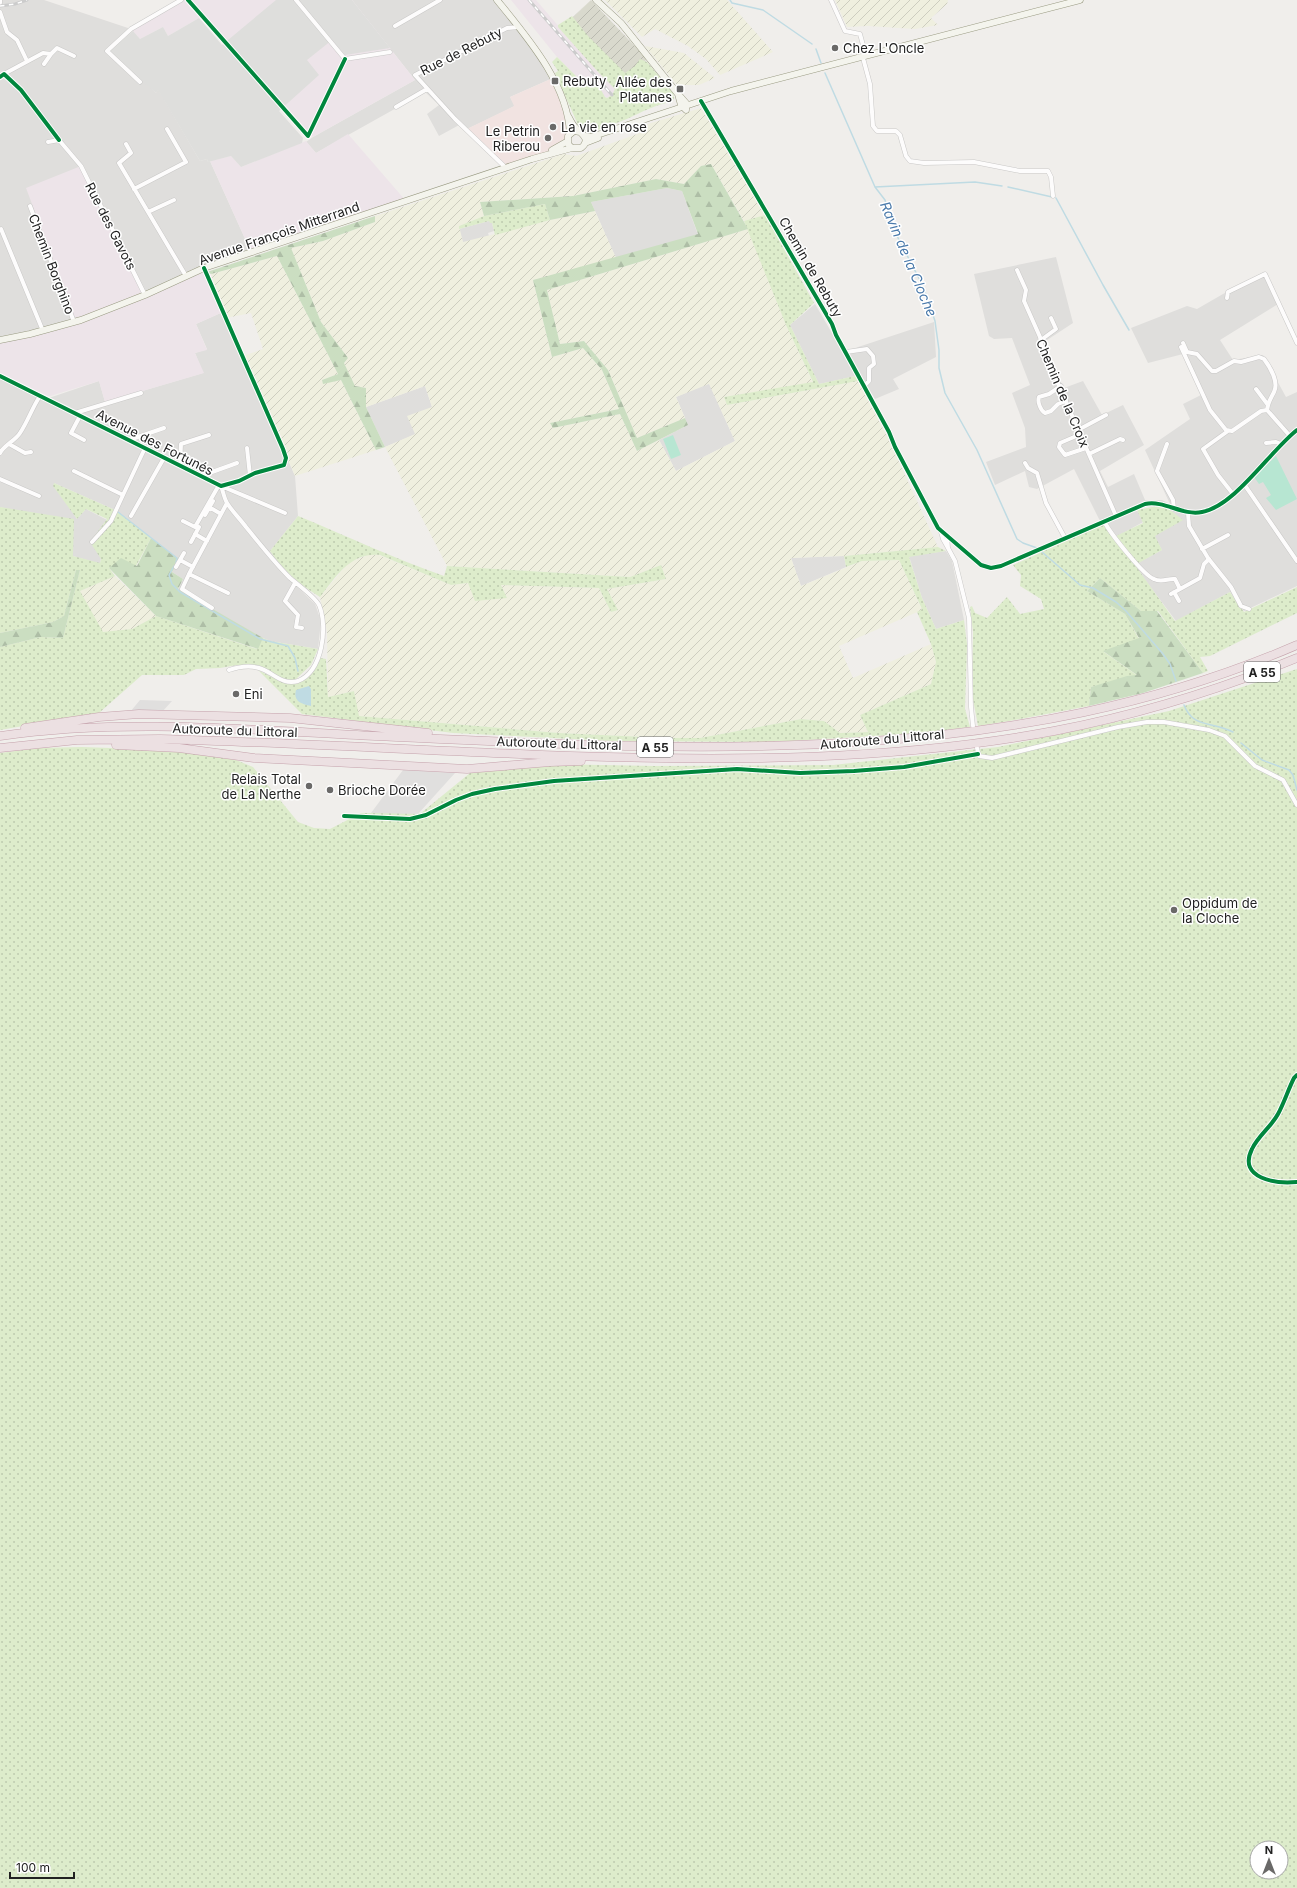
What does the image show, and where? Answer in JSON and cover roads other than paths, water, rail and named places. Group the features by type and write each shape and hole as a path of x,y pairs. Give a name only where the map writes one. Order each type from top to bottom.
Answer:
{"highway":[{"name":"Autoroute du Littoral","path":"0,736 76,729 159,727 562,744 671,747 764,747 894,740 973,732 1052,719 1127,702 1209,678 1297,645"},
{"name":"Autoroute du Littoral","path":"0,748 98,740 160,740 704,760 815,757 894,752 973,744 1055,731 1174,701 1253,675 1297,658"},
{"path":"0,732 105,716 155,714 290,718 425,733 562,744"},
{"path":"35,744 160,746 254,758 467,769 550,762 704,760"}],"main road":[{"path":"497,0 551,73 564,107 570,134 568,141 555,149 532,159"},
{"path":"596,0 621,23 684,100 685,107"},
{"path":"532,159 572,148 578,149 585,140 638,124 685,107 759,85 1080,0"},
{"path":"564,107 575,128 580,132 585,140"},
{"path":"570,134 574,131 580,132"},
{"path":"568,141 572,148"},
{"name":"Avenue François Mitterrand","path":"0,340 43,331 74,322 145,294 204,268 532,159"}],"street":[{"path":"140,82 107,52 131,29 181,0"},
{"path":"188,0 308,136 345,59"},
{"path":"296,0 345,59"},
{"path":"395,26 440,0"},
{"path":"832,0 845,31 860,34 870,84 874,126 877,130 896,131 900,135 906,156 910,161 974,162 1020,171 1048,172 1051,177 1053,196"},
{"path":"0,12 7,32 17,40 27,61"},
{"name":"Rue de Rebuty","path":"506,168 455,119 415,75 507,28 518,27"},
{"path":"44,64 59,48 74,56"},
{"path":"0,77 45,52 52,54"},
{"path":"345,59 390,52"},
{"name":"Rue des Gavots","path":"4,74 21,90 81,166 145,294"},
{"path":"396,106 428,89"},
{"name":"Chemin de Rebuty","path":"702,102 811,287 955,561 969,618 971,706 973,726"},
{"path":"134,189 186,162 167,129"},
{"path":"48,142 59,140"},
{"path":"126,144 131,153 118,163 186,276"},
{"path":"148,212 174,200"},
{"name":"Chemin Borghino","path":"30,206 74,322"},
{"path":"1,229 43,331"},
{"name":"Avenue des Fortunés","path":"0,376 220,486 284,465 286,458 204,268"},
{"name":"Chemin de la Croix","path":"1017,270 1025,288 1024,300 1040,340 1116,516"},
{"path":"1227,298 1228,292 1265,274 1297,343"},
{"path":"1040,340 1056,329 1051,318"},
{"path":"1228,431 1210,410 1182,345 1187,352 1197,354 1208,369 1214,372 1234,361 1241,362 1259,357 1264,359 1274,378 1276,386 1268,407 1232,431 1228,431 1203,449 1209,462 1233,494"},
{"path":"846,352 867,349 873,356 874,364 869,368 869,381 864,386"},
{"path":"1061,386 1049,394 1039,397 1038,401 1042,412 1045,414 1051,411 1058,404 1066,402"},
{"path":"1256,389 1290,436"},
{"path":"84,440 71,433 78,414 141,394"},
{"path":"0,453 20,434 32,408 40,396"},
{"path":"1086,448 1065,455 1059,447 1060,443 1106,415"},
{"path":"128,440 164,428"},
{"path":"941,532 979,564 991,568 1004,565 1104,521 1149,504 1162,504 1188,513 1199,513 1211,510 1224,502 1244,484 1281,444 1297,430"},
{"path":"180,466 181,444 209,435"},
{"path":"1089,454 1120,439 1123,440"},
{"path":"1266,443 1276,442 1281,444"},
{"path":"9,444 24,453 31,452"},
{"path":"1167,444 1157,471 1173,500 1174,509"},
{"path":"92,542 111,521 145,448"},
{"path":"247,448 250,476"},
{"path":"130,516 164,458"},
{"path":"1025,463 1028,468 1037,473 1046,503 1065,538"},
{"path":"201,476 237,464"},
{"path":"74,471 124,495"},
{"path":"0,479 39,496"},
{"path":"1244,484 1297,560"},
{"path":"220,486 227,503 276,563 295,583 318,603 323,621 322,646 311,668 303,678 292,682 284,681 259,668 247,666 229,670"},
{"path":"220,486 285,513"},
{"path":"183,521 195,527 220,486"},
{"path":"205,515 213,501"},
{"path":"212,608 182,589 227,503"},
{"path":"209,508 221,514"},
{"path":"1188,513 1189,526 1208,560 1231,587 1241,606 1249,609"},
{"path":"1104,521 1109,531 1118,539 1145,574 1153,579 1162,581 1174,578 1180,589"},
{"path":"190,542 199,527"},
{"path":"195,534 207,541"},
{"path":"1202,549 1228,535"},
{"name":"Chemin de Rebuty","path":"947,536 948,548"},
{"path":"176,567 184,553"},
{"path":"180,560 193,567"},
{"path":"1179,601 1173,593 1201,577 1204,564 1208,560"},
{"path":"189,574 228,593"},
{"path":"295,583 285,601 298,615 296,627 302,628"},
{"path":"344,816 404,819 418,818 472,794 495,789 554,781 737,769 800,773 854,772 904,767 978,754 979,756 992,758 1118,727 1152,721 1218,732 1234,743 1255,766 1280,777 1297,805"},
{"path":"977,748 978,754"},
{"path":"1297,1075 1294,1078 1277,1115 1252,1149 1248,1159 1251,1168 1256,1175 1264,1180 1288,1183 1297,1182"}],"water":[{"path":"309,686 311,689 311,706 301,703 295,694 296,690"}],"waterway":[{"name":"Ravin de la Cloche","path":"730,0 732,3 763,10 812,44"},
{"name":"Ravin de la Cloche","path":"816,49 821,63"},
{"name":"Ravin de la Cloche","path":"825,73 875,187 885,200 896,234 923,286 935,321 939,350 939,368 945,393 977,450 1017,539 1037,548"},
{"path":"875,187 975,182 1002,186"},
{"path":"1008,187 1052,197"},
{"path":"1056,198 1129,330"},
{"path":"118,512 177,558 176,563"},
{"name":"Ravin de la Cloche","path":"1042,552 1080,585 1093,588 1116,602 1126,611 1163,654 1170,664 1176,681"},
{"path":"174,566 169,575 172,584 180,592 260,639 288,646 295,658 298,671"},
{"name":"Ravin de la Cloche","path":"1184,705 1188,713 1198,721 1233,732"},
{"name":"Ravin de la Cloche","path":"1241,743 1262,760 1289,770 1293,775 1297,790"}],"railway":[{"path":"0,6 15,4 27,0"},
{"path":"529,0 612,95"}],"place":[{"name":"Chez L'Oncle","path":"835,48"},
{"name":"Rebuty","path":"555,81"},
{"name":"Allée des Platanes","path":"680,89"},
{"name":"La vie en rose","path":"553,127"},
{"name":"Le Petrin Riberou","path":"548,138"},
{"name":"Eni","path":"236,694"},
{"name":"Relais Total de La Nerthe","path":"309,786"},
{"name":"Brioche Dorée","path":"330,790"},
{"name":"Oppidum de la Cloche","path":"1174,910"}]}
